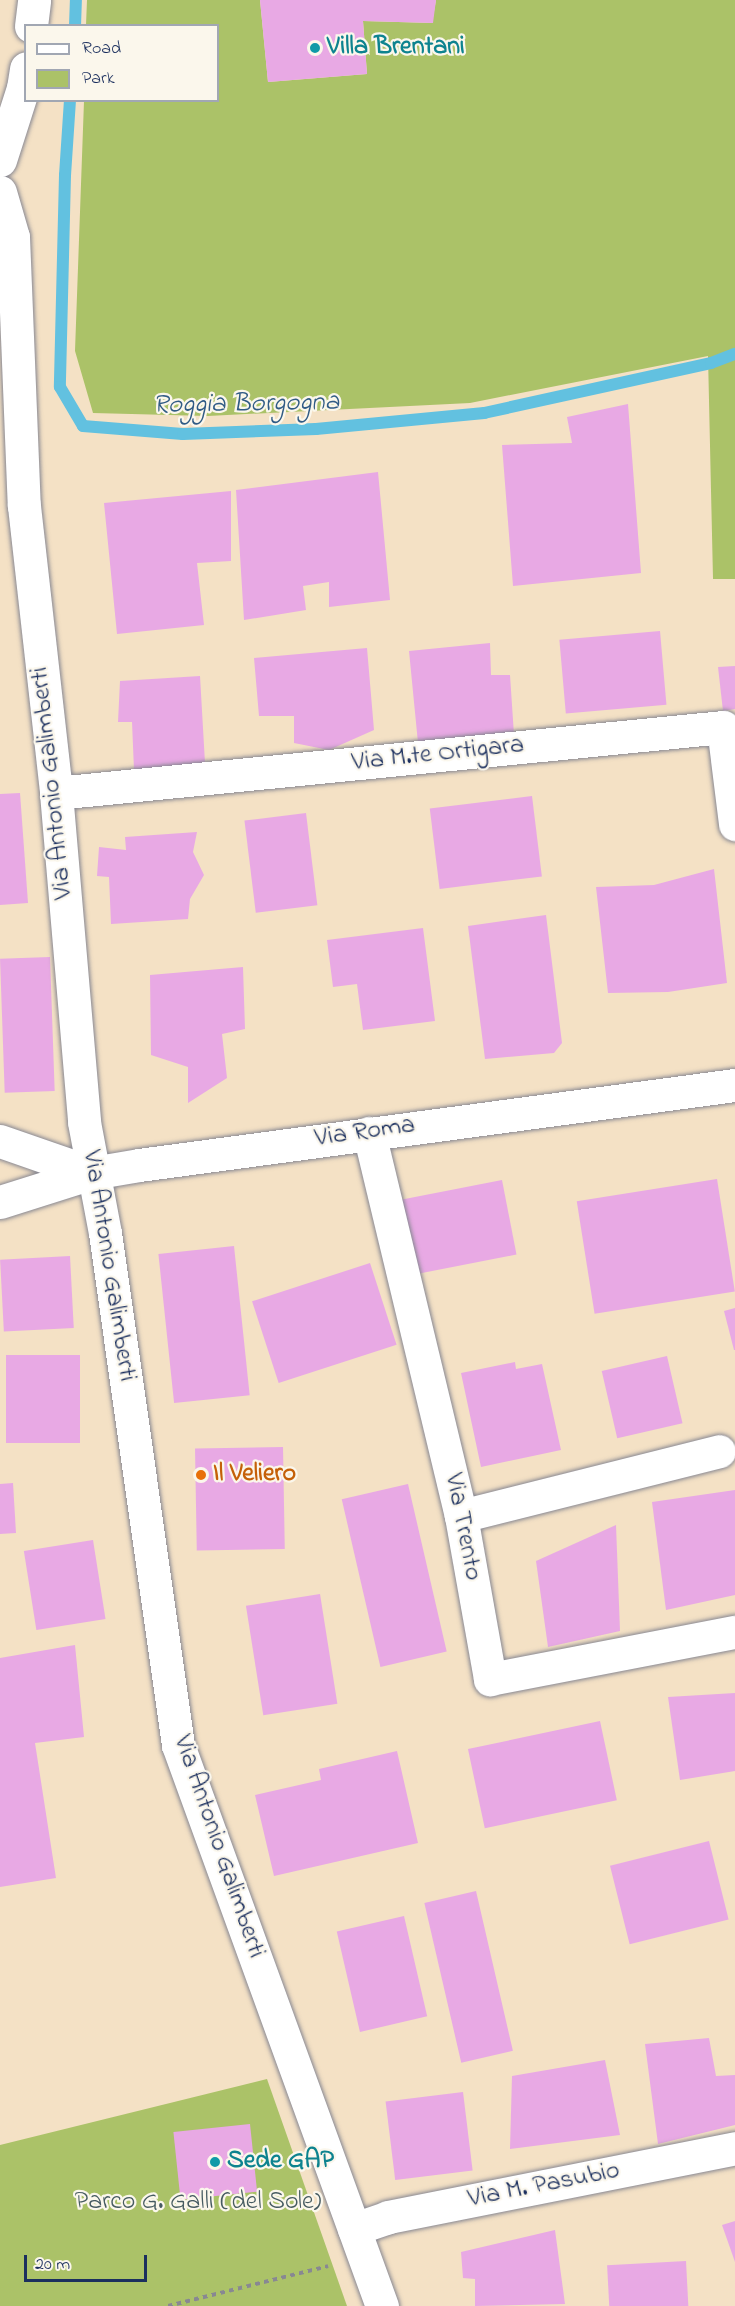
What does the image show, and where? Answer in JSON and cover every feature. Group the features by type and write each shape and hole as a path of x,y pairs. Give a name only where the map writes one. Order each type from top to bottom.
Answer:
{"street":[{"path":"31,24 34,0"},
{"path":"0,160 24,81"},
{"name":"Via Antonio Galimberti","path":"0,192 13,237 24,506 56,793 84,1122 105,1233 178,1745 382,2306"},
{"name":"Via M.te Ortigara","path":"56,793 723,727 735,825"},
{"name":"Via Roma","path":"0,1202 92,1173 369,1133 735,1085"},
{"name":"Via Trento","path":"369,1133 461,1516 490,1679 735,1632"},
{"path":"0,1141 92,1173"},
{"path":"461,1516 719,1451"},
{"name":"Via M. Pasubio","path":"354,2229 388,2217 735,2148"}],"path":[{"path":"168,2306 332,2265 368,2265"}],"green space":[{"path":"87,0 260,0 268,82 367,74 363,21 432,23 436,0 735,0 735,579 713,579 708,356 470,403 208,416 93,413 75,351 84,102 219,102 219,24 86,24"},
{"name":"Parco G. Galli (del Sole)","path":"267,2079 347,2306 0,2306 0,2145"}],"building":[{"name":"Villa Brentani","path":"260,0 436,0 433,23 363,21 367,74 268,82"},
{"path":"628,404 641,573 513,586 502,445 572,443 567,417"},
{"path":"378,472 390,600 329,607 329,582 303,586 306,610 244,620 236,490"},
{"path":"231,491 231,561 197,563 204,625 117,634 104,503"},
{"path":"660,631 666,705 566,714 559,640"},
{"path":"490,643 491,675 510,675 514,735 418,743 409,651"},
{"path":"367,648 374,730 329,750 294,743 294,716 259,716 254,658"},
{"path":"735,666 735,709 723,711 718,667"},
{"path":"200,676 205,763 134,770 132,722 118,722 120,681"},
{"path":"20,793 28,903 0,905 0,794"},
{"path":"532,796 542,876 440,889 430,809"},
{"path":"306,813 317,905 256,913 244,821"},
{"path":"197,832 193,852 204,875 190,899 188,919 111,924 109,877 97,876 99,847 126,850 125,837"},
{"path":"714,869 727,983 668,992 608,993 596,887 654,885"},
{"path":"546,915 562,1043 554,1053 485,1059 468,926"},
{"path":"423,928 435,1021 363,1030 357,984 333,987 327,940"},
{"path":"50,957 55,1091 5,1093 0,959"},
{"path":"243,967 245,1029 222,1034 227,1078 188,1103 188,1067 151,1055 150,975"},
{"path":"717,1179 735,1292 595,1314 577,1201"},
{"path":"502,1180 517,1255 415,1274 401,1200"},
{"path":"234,1246 250,1395 174,1403 158,1254"},
{"path":"70,1256 74,1328 4,1332 0,1260"},
{"path":"370,1263 397,1345 279,1383 252,1301"},
{"path":"735,1308 735,1350 734,1350 724,1311"},
{"path":"6,1355 80,1355 80,1443 6,1443"},
{"path":"667,1356 683,1423 617,1438 602,1371"},
{"path":"515,1362 516,1369 542,1364 561,1450 481,1467 461,1373"},
{"path":"283,1447 285,1549 197,1551 195,1449"},
{"path":"13,1483 16,1533 0,1534 0,1484"},
{"path":"408,1484 447,1652 380,1667 342,1499"},
{"path":"735,1490 735,1595 666,1610 652,1502"},
{"path":"616,1525 620,1631 548,1647 536,1561"},
{"path":"93,1540 106,1619 36,1630 24,1551"},
{"path":"320,1594 337,1704 263,1715 246,1606"},
{"path":"75,1645 84,1737 35,1743 56,1878 0,1887 0,1658"},
{"path":"735,1693 735,1771 680,1780 668,1697"},
{"path":"600,1721 617,1800 485,1828 468,1749"},
{"path":"397,1751 418,1843 274,1876 255,1795 321,1780 319,1769"},
{"path":"709,1841 729,1920 630,1944 610,1866"},
{"path":"476,1891 513,2051 461,2063 424,1903"},
{"path":"404,1916 427,2016 360,2032 337,1932"},
{"path":"709,2038 716,2076 735,2075 735,2125 658,2144 645,2044"},
{"path":"605,2060 620,2135 510,2149 512,2076"},
{"path":"463,2092 473,2170 395,2180 386,2102"},
{"name":"Sede GAP","path":"250,2124 257,2192 181,2200 173,2132"},
{"path":"735,2221 735,2262 722,2225"},
{"path":"555,2230 565,2304 475,2306 475,2279 463,2278 461,2252"},
{"path":"686,2261 688,2306 609,2306 607,2265"}],"waterway":[{"name":"Roggia Borgogna","path":"75,24 76,0"},
{"name":"Roggia Borgogna","path":"70,102 65,175 60,387 83,426 183,434 316,429 484,413 711,363 735,354"}],"place":[{"name":"Villa Brentani","path":"315,48"},
{"name":"Il Veliero","path":"201,1475"},
{"name":"Sede GAP","path":"215,2162"}]}
